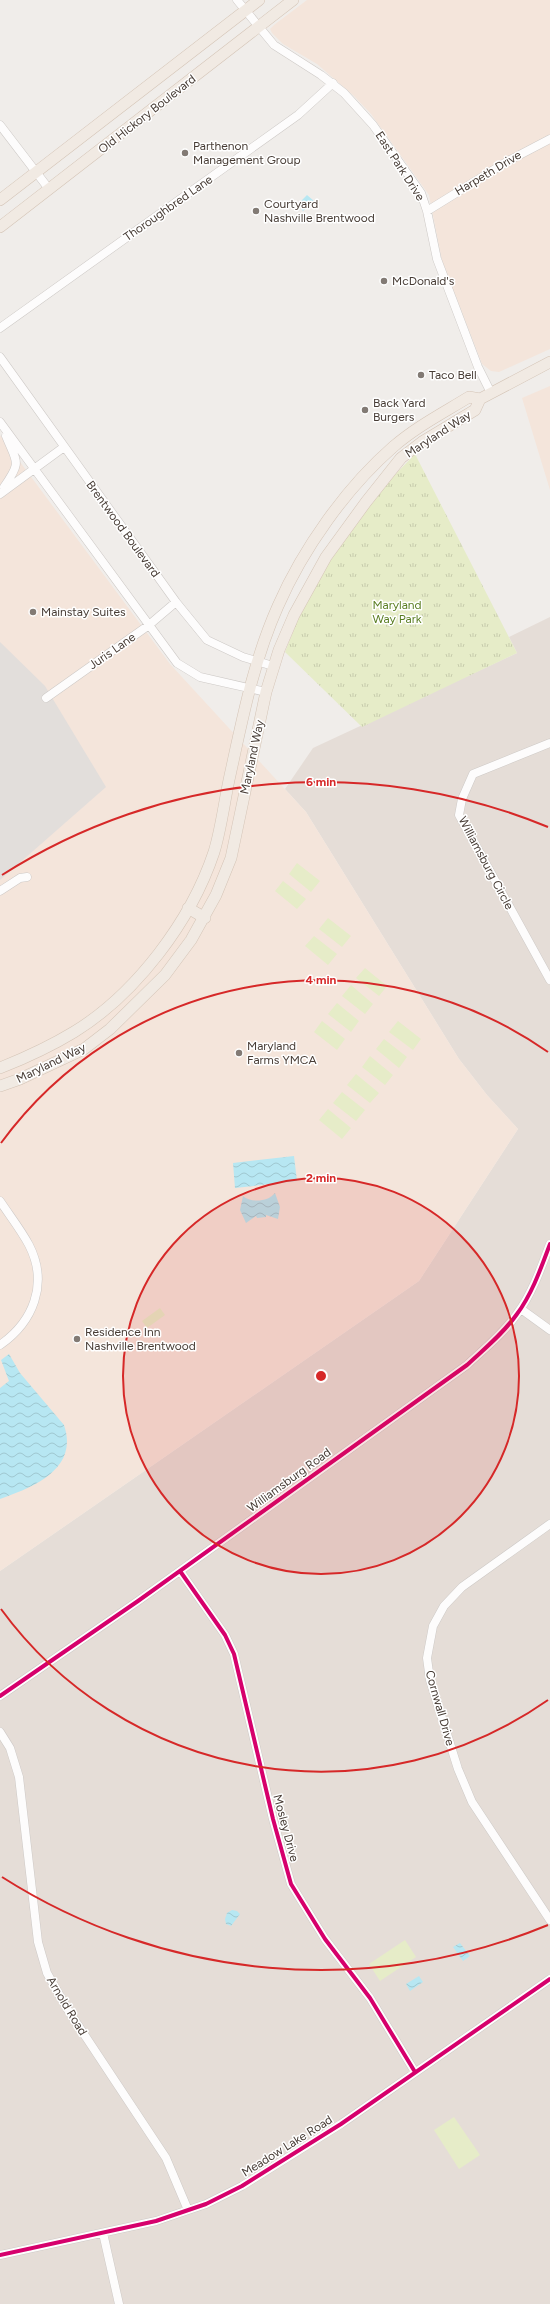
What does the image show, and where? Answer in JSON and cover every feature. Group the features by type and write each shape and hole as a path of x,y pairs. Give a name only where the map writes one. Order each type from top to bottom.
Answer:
{"main road":[{"name":"Old Hickory Boulevard","path":"0,200 260,0"},
{"name":"Old Hickory Boulevard","path":"0,227 293,0"},
{"name":"Maryland Way","path":"0,1086 20,1079 84,1049 122,1019 165,975 188,946 205,918 216,895 235,842 266,692 273,666 294,615 326,557 366,502 401,458 422,442 475,410 480,399 550,362"},
{"name":"Maryland Way","path":"0,1068 73,1032 100,1014 142,974 177,928 199,888 217,837 257,662 278,605 311,545 350,490 394,447 414,431 469,397 480,399"},
{"path":"350,490 366,502"},
{"path":"217,837 235,842"},
{"path":"188,908 205,918"},
{"path":"73,1032 84,1049"}],"street":[{"name":"East Park Drive","path":"237,0 258,27 281,51 333,83 344,93 373,125 421,193 427,211 437,259 478,367 491,393"},
{"name":"Thoroughbred Lane","path":"0,328 298,115 333,83"},
{"path":"0,125 49,189"},
{"name":"Harpeth Drive","path":"427,211 508,161 550,139"},
{"name":"Brentwood Boulevard","path":"0,358 176,602 207,640 242,657 273,666"},
{"path":"1,423 177,663 200,677 266,692"},
{"path":"0,494 14,473 16,460 1,423"},
{"path":"0,494 34,467 64,447"},
{"name":"Juris Lane","path":"46,698 149,625 176,602"},
{"name":"Williamsburg Circle","path":"550,743 474,774 462,799 458,815 550,980"},
{"path":"0,891 20,878 26,877"},
{"path":"0,1201 29,1245 35,1262 38,1281 34,1305 28,1317 14,1334 0,1345"},
{"name":"Williamsburg Road","path":"0,1696 180,1571 467,1365 497,1337 521,1308 550,1244"},
{"path":"521,1308 550,1330"},
{"name":"Cornwall Drive","path":"550,1524 462,1587 450,1598 433,1626 427,1658 430,1680 437,1704 458,1769 472,1802 550,1920"},
{"name":"Mosley Drive","path":"180,1571 225,1635 234,1654 273,1819 291,1884 325,1939 370,1998 415,2072"},
{"name":"Arnold Road","path":"0,1732 10,1748 19,1777 38,1942 47,1973 68,2010 166,2158 188,2210"},
{"name":"Meadow Lake Road","path":"0,2255 156,2221 206,2204 242,2186 341,2124 550,1979"},
{"path":"104,2233 119,2304"}],"shaded area":[{"path":"307,0 550,0 550,349 499,372 491,371 482,364 442,261 429,195 371,114 354,96 317,64 283,44 270,29"},
{"path":"550,386 550,490 522,398"},
{"path":"0,435 170,664 306,812 459,1059 487,1095 518,1129 419,1281 0,1571"},
{"path":"550,617 550,2304 0,2304 0,1571 419,1281 518,1129 487,1095 459,1059 306,812 285,789 313,748 517,653 509,637"},
{"path":"0,642 45,686 106,787 0,880"}],"green space":[{"name":"Maryland Way Park","path":"415,454 517,653 362,727 285,652 312,583 356,515"},
{"path":"297,863 320,881 311,892 289,874"},
{"path":"283,881 306,899 297,909 275,891"},
{"path":"328,918 351,936 342,947 319,929"},
{"path":"314,936 337,954 328,965 305,946"},
{"path":"365,968 387,986 379,996 356,978"},
{"path":"351,985 373,1004 365,1014 342,996"},
{"path":"337,1003 359,1021 351,1032 328,1014"},
{"path":"322,1021 345,1039 337,1050 314,1032"},
{"path":"398,1021 421,1039 413,1050 389,1032"},
{"path":"384,1039 407,1057 399,1068 376,1049"},
{"path":"370,1056 393,1075 385,1085 362,1067"},
{"path":"356,1074 379,1093 370,1103 347,1085"},
{"path":"342,1092 365,1110 356,1121 333,1103"},
{"path":"328,1109 351,1128 342,1139 319,1120"},
{"path":"160,1308 165,1315 147,1328 142,1321"},
{"path":"405,1940 416,1957 380,1981 369,1964"},
{"path":"454,2117 480,2155 459,2169 434,2130"}],"water":[{"path":"307,195 314,201 303,211 298,204"},
{"path":"294,1156 297,1181 235,1188 233,1163"},
{"path":"275,1193 280,1207 278,1219 266,1215 266,1217 257,1218 256,1216 246,1223 240,1210 243,1196 250,1200 264,1200"},
{"path":"9,1354 20,1373 64,1425 67,1440 65,1453 59,1465 50,1474 26,1489 0,1499 0,1388 9,1381 1,1360"},
{"path":"232,1910 237,1911 240,1914 231,1926 226,1924 225,1919 227,1913"},
{"path":"460,1943 470,1956 463,1961 453,1947"},
{"path":"419,1976 423,1982 410,1991 406,1984"}],"cycle path":[{"path":"0,1696 138,1601 467,1365 500,1335 512,1321 527,1298 536,1280 550,1244"},
{"path":"180,1571 225,1635 234,1654 273,1819 291,1884 325,1939 370,1998 415,2072"},
{"path":"0,2255 156,2221 206,2204 242,2186 341,2124 550,1979"}],"place":[{"name":"Parthenon Management Group","path":"185,153"},
{"name":"Courtyard Nashville Brentwood","path":"256,211"},
{"name":"McDonald's","path":"384,281"},
{"name":"Taco Bell","path":"421,375"},
{"name":"Back Yard Burgers","path":"365,410"},
{"name":"Mainstay Suites","path":"33,612"},
{"name":"Maryland Farms YMCA","path":"239,1053"},
{"name":"Residence Inn Nashville Brentwood","path":"77,1339"}]}
